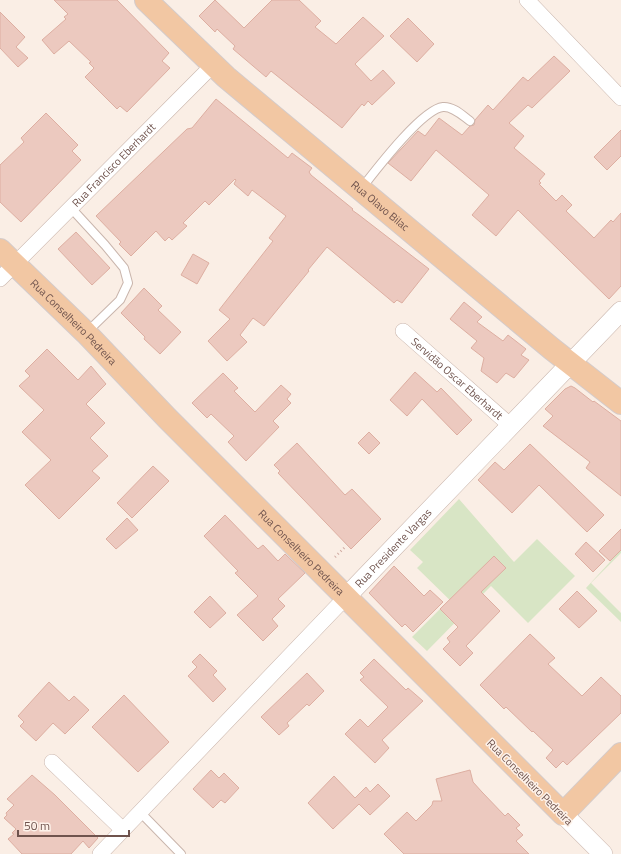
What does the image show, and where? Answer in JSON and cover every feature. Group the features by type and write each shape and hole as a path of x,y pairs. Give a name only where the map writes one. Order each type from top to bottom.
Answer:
{"main road":[{"name":"Rua Olavo Bilac","path":"146,0 213,65 570,364 621,403"},
{"name":"Rua Conselheiro Pedreira","path":"5,265 86,333 167,418 563,814"},
{"path":"563,814 621,754"}],"street":[{"path":"527,0 621,98"},
{"name":"Rua Francisco Eberhardt","path":"5,265 71,208 213,65"},
{"name":"Rua Presidente Vargas","path":"100,854 621,311"},
{"name":"Servidão Oscar Eberhardt","path":"403,331 511,426"},
{"path":"52,762 123,830"},
{"name":"Rua Conselheiro Pedreira","path":"563,814 603,854"}],"lane":[{"path":"360,189 415,126 434,110 443,107 452,109 470,121"},
{"path":"71,208 106,245 124,268 128,283 120,300 86,333"},
{"path":"140,812 181,854"}],"path":[{"path":"335,557 345,547"}],"green space":[{"path":"459,499 514,562 537,539 575,576 528,623 491,586 427,651 412,637 440,609 450,620 460,610 417,568 423,562 410,550"},
{"path":"621,550 621,553 591,583 621,613 621,622 586,588"}],"building":[{"path":"54,0 117,0 169,53 162,61 170,68 127,112 120,106 117,109 85,77 94,68 89,63 91,62 69,41 54,54 42,40 66,19 64,17 68,14"},
{"path":"215,0 244,28 272,0 299,0 321,21 315,27 336,44 363,17 384,36 355,64 371,81 383,70 395,83 372,105 368,101 364,106 362,104 342,128 271,71 266,77 233,49 235,46 217,29 215,32 199,16"},
{"path":"0,12 25,37 16,47 28,58 18,67 0,48"},
{"path":"408,18 434,44 417,62 390,36"},
{"path":"554,56 570,71 532,108 528,105 509,123 524,136 514,148 545,174 539,181 541,183 539,184 556,201 562,195 572,205 566,211 594,238 611,220 613,222 621,213 621,286 609,299 518,210 496,236 472,215 489,195 436,150 411,181 388,163 418,131 425,136 439,118 462,135 470,126 474,125 475,120 488,105 493,110 523,77 528,81"},
{"path":"216,99 288,158 292,153 312,168 309,172 311,175 353,209 352,210 429,269 402,303 397,300 394,303 327,247 264,326 253,318 240,335 247,342 227,361 208,341 230,319 219,310 273,241 269,238 286,216 252,190 248,196 234,184 235,179 209,205 205,201 183,223 187,226 172,240 169,237 165,241 156,231 131,256 119,244 121,242 96,216 187,129 192,128"},
{"path":"46,113 78,145 72,151 81,160 21,222 0,202 0,165 24,142 21,138"},
{"path":"621,130 621,156 607,170 594,157"},
{"path":"76,232 110,268 92,285 58,249"},
{"path":"193,254 209,263 197,284 181,275"},
{"path":"144,288 162,306 158,310 181,332 160,354 144,339 145,337 121,313"},
{"path":"464,302 482,317 477,322 503,341 508,335 526,349 521,355 529,360 514,378 506,373 497,383 481,371 484,358 471,348 477,341 450,319"},
{"path":"47,349 78,380 91,366 106,384 86,404 105,423 90,438 108,456 92,471 100,478 59,519 25,485 51,460 22,432 44,410 19,386 30,376 25,371"},
{"path":"415,372 437,392 441,388 472,420 457,435 422,399 407,416 390,400"},
{"path":"223,373 238,388 234,391 255,412 281,385 291,394 287,399 291,403 273,421 279,427 246,461 228,442 234,436 211,414 207,418 192,403"},
{"path":"571,386 621,421 621,496 586,468 590,462 543,426 553,416 545,409 565,389"},
{"path":"369,432 380,443 369,454 358,443"},
{"path":"297,443 345,495 352,489 381,519 351,549 278,473 280,471 274,465"},
{"path":"530,444 604,515 587,532 539,485 512,513 478,480 495,462 504,470"},
{"path":"153,466 169,481 132,518 117,503"},
{"path":"225,515 258,549 263,545 278,561 285,554 305,573 278,599 285,606 272,619 278,626 263,641 237,615 258,596 235,573 238,571 204,536"},
{"path":"127,518 138,530 116,549 106,539"},
{"path":"621,529 621,550 610,561 599,551"},
{"path":"586,542 605,560 593,572 575,554"},
{"path":"494,556 506,568 481,592 500,611 466,646 473,653 460,666 443,649 450,642 447,638 458,627 440,609"},
{"path":"394,566 424,596 430,590 443,602 413,632 405,624 402,627 369,593"},
{"path":"577,591 597,611 579,628 559,609"},
{"path":"210,596 226,613 210,628 194,612"},
{"path":"530,634 555,658 548,664 582,696 601,677 621,696 621,713 567,765 563,761 556,768 546,758 553,750 506,707 504,709 480,685"},
{"path":"200,654 217,671 213,675 226,689 213,702 188,676 197,667 192,662"},
{"path":"374,659 406,690 408,688 423,701 382,740 389,748 375,763 345,734 360,719 368,727 388,707 360,680 364,677 360,673"},
{"path":"307,673 324,691 309,706 307,704 287,723 289,726 279,735 261,717"},
{"path":"49,682 69,701 74,696 89,710 65,734 53,723 36,741 20,726 24,722 18,716"},
{"path":"124,695 169,742 138,772 92,727"},
{"path":"211,770 219,778 224,773 239,788 225,803 221,800 213,808 193,789"},
{"path":"470,770 473,782 482,792 505,816 508,813 520,825 516,828 523,835 516,841 529,854 404,854 384,834 407,812 416,821 432,805 433,801 442,801 436,779"},
{"path":"32,775 55,795 98,838 89,848 83,841 71,854 22,854 8,839 14,834 12,833 16,829 4,818 7,815 6,813 14,805 7,799"},
{"path":"334,776 355,798 366,787 370,792 378,784 390,796 370,815 359,804 333,829 308,803"}]}
